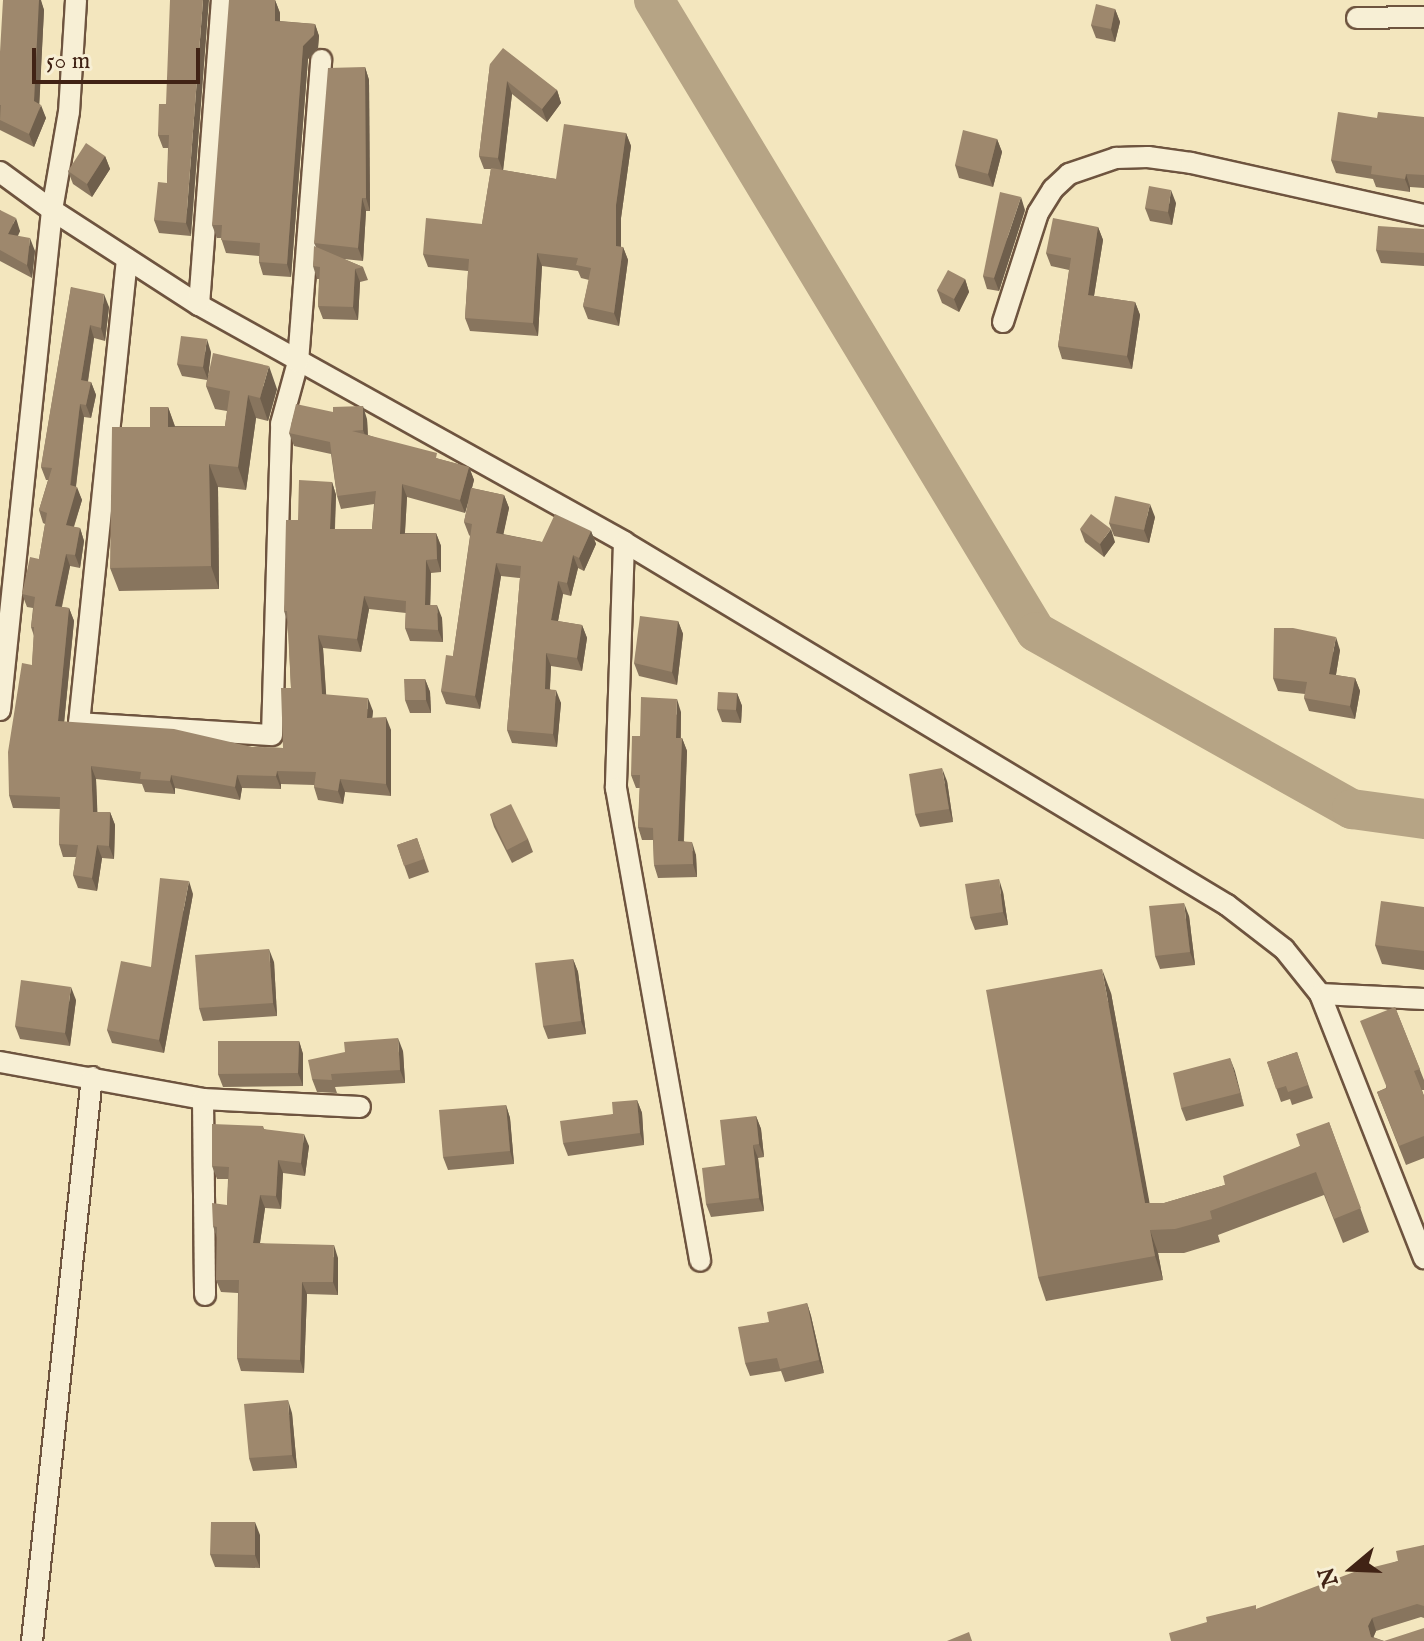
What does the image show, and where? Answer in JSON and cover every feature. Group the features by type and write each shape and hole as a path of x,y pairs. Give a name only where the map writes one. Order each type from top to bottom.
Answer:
{"street":[{"path":"0,710 52,210 69,112 76,0"},
{"path":"199,305 222,0"},
{"path":"1357,18 1424,17"},
{"path":"127,259 79,723 272,735 281,424 298,362 321,60"},
{"path":"1003,322 1038,213 1053,189 1069,174 1116,158 1148,157 1191,163 1424,215"},
{"path":"0,172 52,210 199,305 624,542 812,652 1227,905 1284,949 1320,994 1424,1258"},
{"path":"624,542 616,788 700,1261"},
{"path":"1320,994 1424,999"},
{"path":"0,1062 203,1099 360,1107"},
{"path":"32,1641 92,1077"},
{"path":"203,1099 205,1295"}],"building":[{"path":"3,0 39,0 34,101 41,105 29,134 0,120"},
{"path":"170,0 203,0 186,223 154,220 158,182 167,183 169,135 158,135 159,104 166,104"},
{"path":"229,0 275,0 275,21 315,24 314,35 303,46 287,264 259,262 260,243 221,240 222,225 212,225"},
{"path":"1096,4 1115,9 1111,29 1091,25"},
{"path":"503,48 557,90 542,109 507,81 498,158 479,156 490,64"},
{"path":"365,67 366,198 362,198 358,248 314,243 328,68"},
{"path":"1338,112 1377,118 1378,112 1424,117 1424,175 1406,174 1405,179 1371,174 1372,166 1331,160"},
{"path":"564,124 626,133 616,205 616,246 623,247 614,313 583,306 591,268 576,265 578,258 537,253 533,323 465,318 469,259 423,254 426,218 482,224 491,168 556,179"},
{"path":"963,130 997,139 988,174 955,165"},
{"path":"86,143 105,156 87,184 68,171"},
{"path":"1149,186 1171,190 1168,212 1145,208"},
{"path":"1000,192 1021,197 994,278 983,276"},
{"path":"0,210 16,218 8,234 30,238 27,265 0,250"},
{"path":"1053,218 1098,227 1088,295 1135,302 1127,356 1058,346 1071,258 1046,253"},
{"path":"1378,226 1424,229 1424,253 1376,250"},
{"path":"314,246 363,267 355,269 353,307 318,306 320,267 313,266"},
{"path":"948,270 965,279 954,299 937,290"},
{"path":"71,287 104,294 101,328 90,325 81,380 91,382 86,405 80,404 70,485 77,487 66,525 80,528 75,555 66,554 55,606 69,608 58,721 174,729 252,747 283,748 281,688 291,688 287,611 284,611 286,520 298,520 299,480 332,482 330,529 372,529 376,491 337,496 330,442 289,433 296,404 333,412 333,407 363,406 363,430 352,431 437,453 436,458 469,467 460,500 402,484 400,534 436,533 437,559 426,560 425,605 437,605 438,630 405,628 406,601 364,596 357,639 318,635 322,694 368,698 367,718 386,717 386,784 340,779 338,791 314,787 316,772 277,771 276,776 237,775 235,787 171,775 170,781 140,779 141,772 91,766 93,812 110,812 109,846 97,845 92,878 73,875 78,845 59,844 60,797 9,795 8,752 22,663 32,665 34,627 31,627 35,597 22,594 30,557 39,559 47,513 39,510 52,468 41,467"},
{"path":"181,336 207,339 203,367 177,364"},
{"path":"213,353 269,366 260,398 248,395 238,467 209,464 211,566 110,568 112,427 150,427 150,407 168,407 168,427 225,426 230,391 206,386"},
{"path":"471,488 504,495 496,533 542,542 555,514 591,531 579,558 573,555 567,583 558,581 551,620 582,625 577,658 546,653 545,689 556,690 553,734 507,730 521,566 496,563 475,696 441,691 446,655 453,656 472,524 464,522"},
{"path":"1115,496 1150,504 1144,530 1109,523"},
{"path":"1091,514 1111,529 1100,544 1080,529"},
{"path":"640,616 678,621 672,672 634,663"},
{"path":"1274,628 1293,628 1336,637 1329,674 1355,678 1350,706 1304,698 1307,682 1273,678"},
{"path":"404,679 425,679 426,700 405,700"},
{"path":"718,692 737,693 736,710 717,709"},
{"path":"641,697 677,699 676,738 682,738 678,841 692,842 693,864 654,865 653,828 638,827 640,775 631,775 632,736 640,736"},
{"path":"942,768 949,809 915,814 909,774"},
{"path":"511,804 528,839 507,850 490,814"},
{"path":"417,838 424,859 404,866 397,845"},
{"path":"160,878 189,881 159,1040 107,1030 121,961 151,967"},
{"path":"999,879 1003,912 970,917 965,884"},
{"path":"1381,901 1424,907 1424,951 1375,945"},
{"path":"1184,903 1190,952 1155,956 1149,906"},
{"path":"269,949 273,1003 199,1008 195,955"},
{"path":"573,959 581,1021 543,1026 535,963"},
{"path":"1102,969 1145,1203 1164,1203 1225,1185 1223,1176 1300,1146 1296,1134 1329,1122 1361,1208 1334,1219 1316,1172 1210,1211 1212,1219 1175,1229 1150,1230 1155,1256 1038,1277 986,990"},
{"path":"21,980 71,987 65,1033 15,1026"},
{"path":"1395,1007 1420,1069 1414,1071 1424,1096 1424,1136 1399,1146 1377,1092 1387,1088 1360,1021"},
{"path":"398,1038 400,1070 331,1074 332,1080 312,1079 308,1060 345,1052 344,1042"},
{"path":"218,1041 299,1041 298,1073 218,1074"},
{"path":"1297,1052 1308,1085 1288,1092 1286,1086 1276,1089 1267,1062"},
{"path":"1230,1058 1240,1093 1181,1108 1173,1073"},
{"path":"637,1100 640,1133 563,1143 560,1121 613,1114 612,1102"},
{"path":"506,1105 510,1151 443,1157 439,1110"},
{"path":"756,1116 759,1144 753,1145 759,1198 706,1204 702,1168 725,1165 720,1120"},
{"path":"212,1124 263,1126 263,1129 304,1134 301,1163 278,1160 276,1196 260,1195 253,1243 334,1245 333,1282 302,1282 300,1360 237,1358 239,1280 216,1280 217,1227 213,1226 212,1203 227,1205 229,1167 212,1166"},
{"path":"807,1303 819,1360 780,1369 777,1358 745,1363 738,1327 769,1322 767,1312"},
{"path":"288,1400 292,1455 249,1458 244,1404"},
{"path":"211,1522 255,1522 255,1555 210,1554"},
{"path":"1424,1545 1424,1606 1417,1604 1372,1618 1368,1626 1371,1637 1384,1641 1171,1641 1169,1633 1207,1622 1206,1617 1256,1605 1256,1609 1354,1572 1398,1561 1396,1551"},
{"path":"1424,1628 1424,1641 1384,1641"},
{"path":"969,1632 972,1641 947,1641"}],"waterway":[{"path":"654,0 1036,632 1352,809 1424,819"}]}
